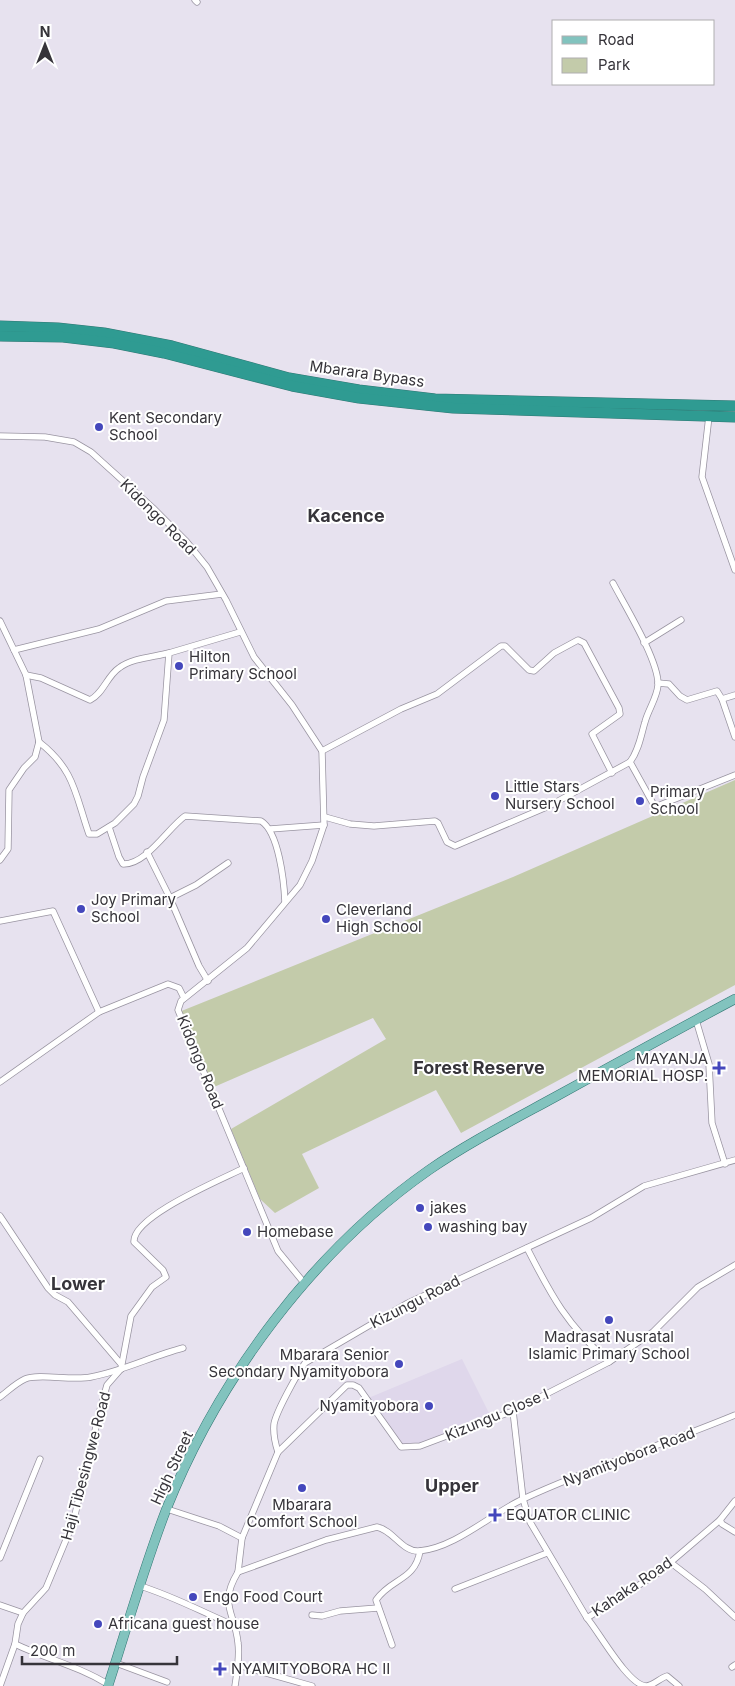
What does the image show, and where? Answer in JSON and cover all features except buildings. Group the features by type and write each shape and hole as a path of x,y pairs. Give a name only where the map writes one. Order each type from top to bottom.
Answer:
{"highway":[{"name":"Mbarara Bypass","path":"0,326 58,328 104,333 172,346 289,378 359,390 435,399 735,406"},
{"name":"Mbarara Bypass","path":"0,336 45,336 114,343 164,353 292,386 359,398 453,408 735,417"}],"main road":[{"name":"High Street","path":"109,1685 140,1586 167,1509 208,1422 235,1378 280,1313 305,1284 348,1238 389,1201 429,1170 507,1123 735,999"}],"street":[{"path":"709,416 702,477 735,570"},
{"name":"Kidongo Road","path":"0,436 61,438 74,442 91,452 186,541 207,567 254,657 292,705 322,750 324,825 312,861 300,885 247,948 208,981 180,1001 178,1012 278,1252 305,1284"},
{"path":"325,818 350,824 374,826 435,821 438,823 447,842 455,846 549,806 630,762 637,749 645,720 657,692 658,683 644,644 613,583"},
{"path":"14,650 100,629 166,601 222,594"},
{"path":"644,644 682,620"},
{"path":"0,621 26,675 40,742 35,756 10,786 8,849 0,860"},
{"path":"26,675 41,678 90,700 96,696 111,674 120,666 240,632"},
{"path":"322,750 401,709 437,694 501,646 505,646 528,670 534,671 554,653 578,640 584,643 619,708 620,714 592,734 612,773"},
{"path":"40,742 68,771 76,790 88,834 93,836 109,827 134,804 161,733 165,710 169,653"},
{"path":"658,683 669,684 680,696 687,700 714,691 719,693 735,737"},
{"path":"722,700 735,695"},
{"path":"630,762 655,808 735,775"},
{"path":"109,827 118,857 123,864 131,864 186,816 261,821 270,829 283,870 285,902"},
{"path":"270,829 324,825"},
{"path":"147,852 170,898 199,966 208,981"},
{"path":"170,898 196,885 228,863"},
{"path":"0,921 53,911 99,1012"},
{"path":"0,1082 99,1012 163,985 175,986 184,998"},
{"path":"696,1020 707,1053 712,1123 725,1164"},
{"name":"Kizungu Road","path":"278,1452 274,1439 274,1422 298,1373 305,1363 406,1304 590,1218 644,1186 735,1160"},
{"path":"121,1366 131,1316 152,1286 166,1277 163,1270 134,1242 135,1236 157,1212 244,1168"},
{"path":"0,1216 48,1288 55,1295 68,1302 121,1366"},
{"path":"527,1248 555,1302 571,1324 609,1362"},
{"name":"Kizungu Close I","path":"278,1452 347,1385 353,1384 359,1388 401,1447 420,1446 513,1411 609,1362 653,1332 698,1287 735,1265"},
{"path":"0,1397 24,1379 32,1377 68,1380 90,1378 121,1366 183,1348"},
{"name":"Haji Tibesingwe Road","path":"0,1686 15,1644 18,1624 23,1613 40,1596 51,1579 73,1523 108,1385 121,1366"},
{"name":"Kahaka Road","path":"513,1411 523,1499 530,1522 587,1618 633,1591 684,1552 720,1520 735,1501"},
{"name":"Nyamityobora Road","path":"420,1551 456,1538 523,1499 735,1415"},
{"path":"234,1686 239,1645 228,1609 228,1594 230,1584 238,1572 242,1538 278,1452"},
{"path":"0,1558 40,1459"},
{"path":"167,1509 219,1526 242,1538"},
{"path":"720,1520 722,1524 735,1532"},
{"path":"238,1572 326,1540 370,1528 383,1528 409,1549 420,1551 419,1561 413,1571 376,1600 392,1645"},
{"path":"455,1589 547,1553"},
{"path":"670,1562 735,1617"},
{"path":"140,1586 166,1594 198,1611 233,1625"},
{"path":"0,1605 23,1613"},
{"path":"312,1615 322,1616 340,1611 378,1608"},
{"path":"587,1618 600,1634 614,1657 638,1683 649,1685 667,1676 679,1686"},
{"path":"15,1644 45,1658 82,1670 109,1685"},
{"path":"116,1663 167,1682"},
{"path":"238,1665 312,1686"}],"shaded area":[{"name":"Nyamityobora","path":"462,1359 492,1419 410,1448 401,1447 366,1399"}],"green space":[{"path":"735,780 735,985 461,1133 436,1090 302,1154 319,1188 275,1213 260,1199 231,1129 386,1039 373,1018 214,1087 179,1012 513,877"}],"place":[{"name":"Kent Secondary School","path":"99,427"},
{"name":"Hilton Primary School","path":"179,666"},
{"name":"Little Stars Nursery School","path":"495,796"},
{"name":"Primary School","path":"640,801"},
{"name":"Joy Primary School","path":"81,909"},
{"name":"Cleverland High School","path":"326,919"},
{"name":"MAYANJA MEMORIAL HOSP.","path":"719,1068"},
{"name":"jakes","path":"420,1208"},
{"name":"washing bay","path":"428,1227"},
{"name":"Homebase","path":"247,1232"},
{"name":"Madrasat Nusratal Islamic Primary School","path":"609,1320"},
{"name":"Mbarara Senior Secondary Nyamityobora","path":"399,1364"},
{"name":"Nyamityobora","path":"429,1406"},
{"name":"Mbarara Comfort School","path":"302,1488"},
{"name":"EQUATOR CLINIC","path":"495,1515"},
{"name":"Engo Food Court","path":"193,1597"},
{"name":"Africana guest house","path":"98,1624"},
{"name":"NYAMITYOBORA HC II","path":"220,1669"}],"district":[{"name":"Kacence","path":"346,516"},
{"name":"Forest Reserve","path":"479,1068"},
{"name":"Lower","path":"78,1284"},
{"name":"Upper","path":"452,1486"}]}
